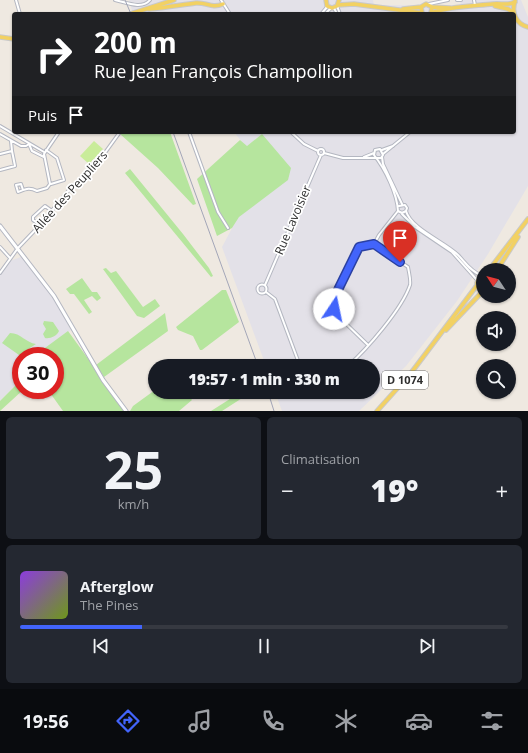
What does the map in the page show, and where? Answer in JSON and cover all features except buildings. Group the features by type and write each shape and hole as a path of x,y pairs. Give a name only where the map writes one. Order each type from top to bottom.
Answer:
{"main road":[{"path":"136,12 174,0"},
{"path":"141,12 179,0"},
{"path":"325,0 333,6 354,4"},
{"path":"333,6 340,0 354,4 410,12"},
{"path":"490,5 505,8 514,12 515,1"},
{"path":"440,12 475,6 508,5 515,1"},
{"path":"149,9 168,8 198,3 214,7 222,2"},
{"path":"398,10 422,7 425,4 430,6 457,8"},
{"path":"430,6 431,12"},
{"path":"422,7 422,12"},
{"path":"516,17 518,22 528,27"},
{"path":"0,36 12,38"},
{"path":"494,263 528,219"},
{"path":"502,263 528,222"},
{"path":"0,226 57,302 103,380 126,411"},
{"name":"D 1074","path":"377,411 402,384 431,348 476,286"},
{"name":"D 1074","path":"431,348 476,298"}],"street":[{"path":"16,0 19,12"},
{"path":"115,0 136,4 145,4 150,0"},
{"path":"430,6 448,0"},
{"path":"474,0 475,6"},
{"path":"222,2 229,12"},
{"path":"324,12 333,6"},
{"path":"327,12 333,6"},
{"path":"333,6 338,12"},
{"path":"333,6 338,12"},
{"path":"0,127 44,153"},
{"path":"0,134 24,147 29,144"},
{"path":"50,184 44,153 57,134"},
{"name":"Allée des Peupliers","path":"0,273 10,258 69,190 99,161 119,134"},
{"path":"190,134 218,212 228,228"},
{"path":"293,134 304,144 318,151 321,155 324,153"},
{"path":"318,151 322,149 324,153 343,158 377,158 382,156 408,134"},
{"path":"0,170 15,166 11,141"},
{"path":"23,190 31,188 37,191 47,188 50,184 64,180 58,158 32,151 29,144"},
{"path":"361,158 374,153 377,149 381,150 396,145"},
{"path":"381,150 383,164 402,204 406,206 406,211 411,221 448,246 476,273"},
{"path":"0,154 12,151"},
{"path":"374,153 399,206 400,212 409,222 452,252 476,281"},
{"name":"Rue Lavoisier","path":"265,285 321,155"},
{"path":"40,225 33,220 33,217 45,206 52,211"},
{"path":"374,244 379,235 400,212 406,211"},
{"path":"355,359 378,335 409,287 410,280 408,267 374,244 359,247 335,296 334,304 337,315 368,345"},
{"path":"1,249 10,258"},
{"path":"266,292 267,288 265,285 260,285 258,290 261,294 266,292 275,298 297,359"}],"shaded area":[{"path":"129,0 373,0 374,5 461,6 460,0 521,0 528,17 528,186 482,263 476,263 476,272 457,301 406,366 380,391 380,359 263,359 222,247 238,217 248,209 262,134 516,134 516,12 132,12"},
{"path":"236,134 262,134 246,147"},
{"path":"21,257 54,298 71,330 47,347 12,347 12,389 0,401 0,275 10,261"},
{"path":"278,399 372,399 359,411 282,411"}],"green space":[{"path":"120,134 171,134 196,204 193,205 158,168"},
{"path":"262,134 291,168 288,180 239,217 232,228 217,236 197,179 240,140 247,146"},
{"path":"94,141 103,149 89,164 80,156"},
{"path":"130,169 183,234 209,268 213,276 211,277 125,173"},
{"path":"106,268 111,273 116,271 143,307 155,299 160,306 144,318 137,316 103,269"},
{"path":"82,278 92,292 97,292 101,298 97,301 92,296 84,300 92,312 89,314 74,294 70,294 66,289"},
{"path":"222,290 226,290 239,322 200,350 193,336 178,330 176,327"},
{"path":"165,313 168,331 104,377 96,365"},
{"path":"44,321 53,322 59,331 55,336 45,338 43,334 46,329 43,324"},
{"path":"68,331 126,411 63,411 54,399 64,399 64,347 46,347"},
{"path":"10,333 14,333 29,342 36,344 31,347 12,347 12,350 2,343"},
{"path":"12,389 13,399 0,411 0,401"},
{"path":"148,395 148,399 192,400 179,411 130,411 133,406"},
{"path":"230,399 241,399 222,411 211,411"}],"railway":[{"path":"125,0 130,12"},
{"path":"174,134 255,359"},
{"path":"270,399 274,411"}],"route":[{"path":"334,309 335,296 359,247 374,244 400,262"}]}
